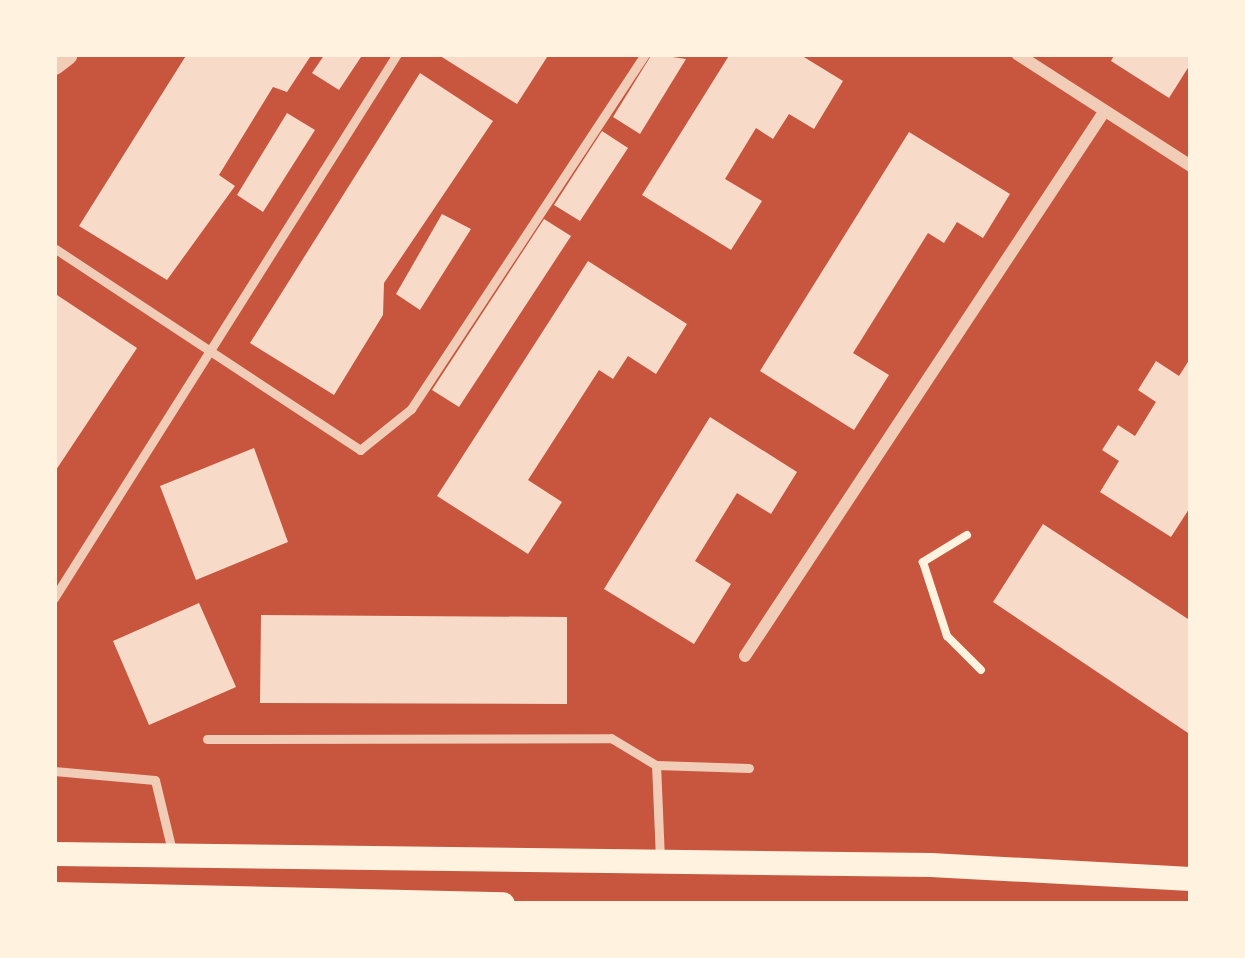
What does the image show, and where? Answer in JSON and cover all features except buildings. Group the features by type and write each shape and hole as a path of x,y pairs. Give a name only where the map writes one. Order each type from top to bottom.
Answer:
{"main road":[{"path":"54,854 931,865 1191,879"},
{"path":"54,894 503,904"}],"street":[{"path":"54,64 68,54"},
{"path":"1017,54 1191,166"},
{"path":"745,656 1105,112"}],"lane":[{"path":"54,598 398,54"},
{"path":"54,248 360,450 411,409 645,54"},
{"path":"207,740 611,738 656,765 749,768"},
{"path":"656,765 661,865"},
{"path":"54,771 155,780 173,856"}],"path":[{"path":"967,535 923,562 947,636 980,670"}]}
